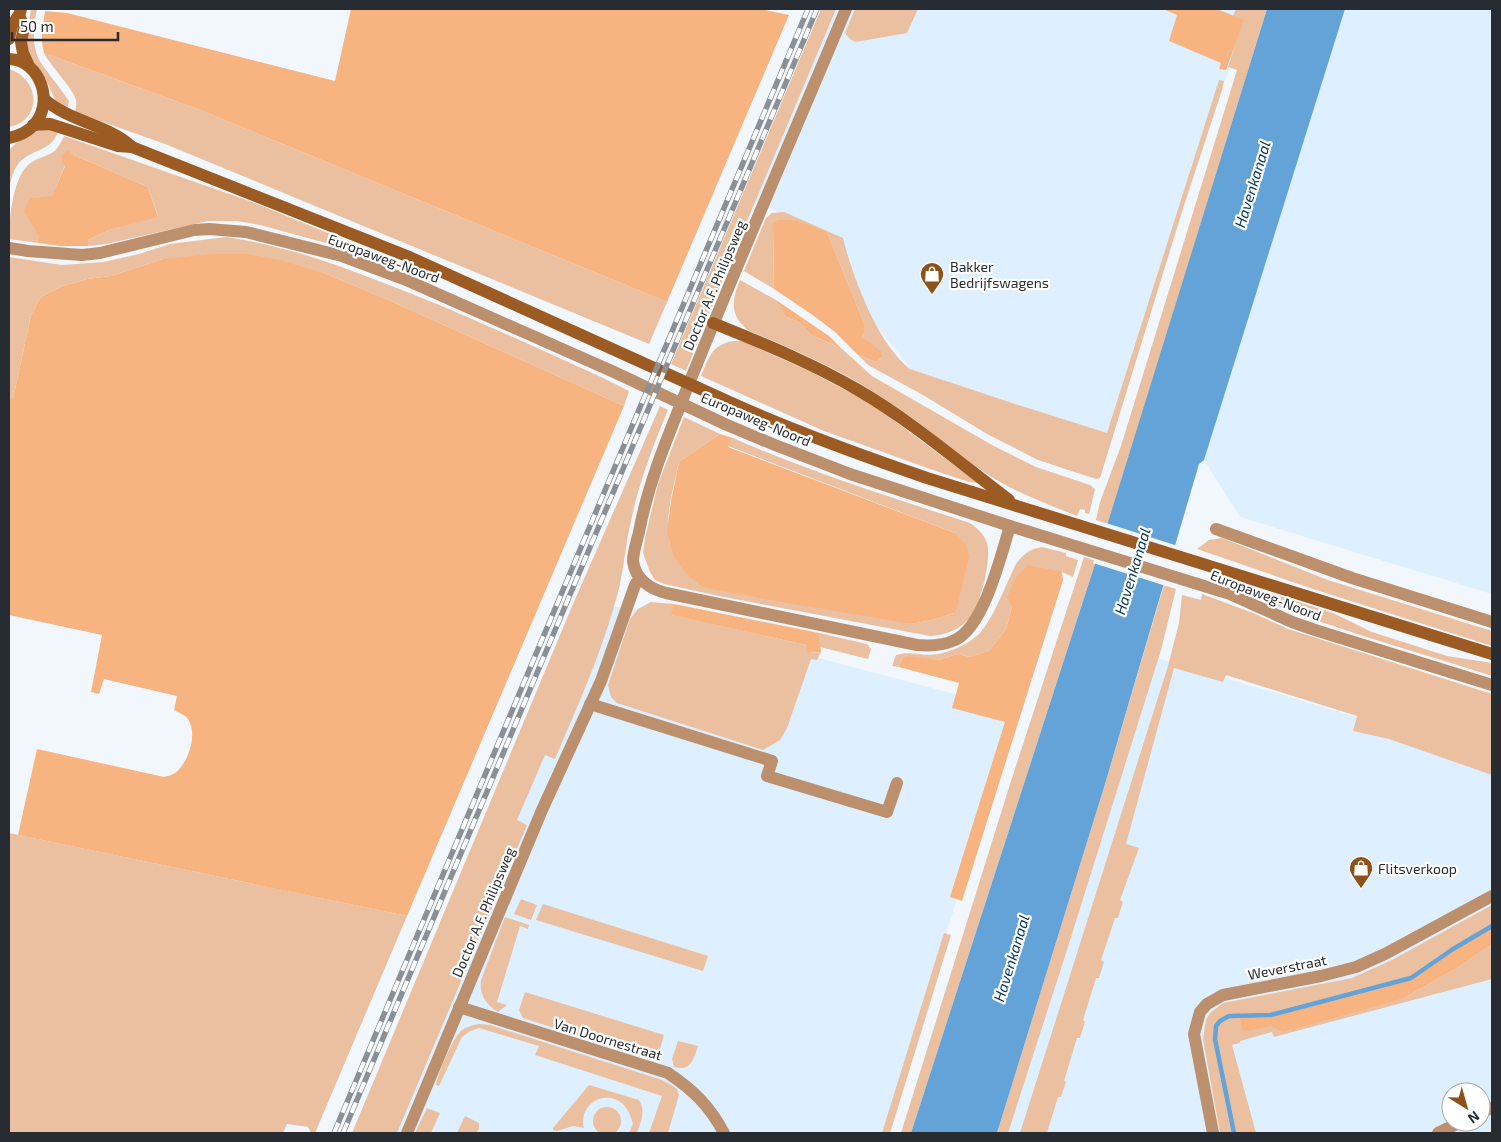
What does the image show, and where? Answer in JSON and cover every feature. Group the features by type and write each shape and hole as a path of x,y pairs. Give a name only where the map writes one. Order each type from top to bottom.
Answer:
{"main road":[{"path":"9,39 12,25 20,12"},
{"path":"9,138 22,134 34,126 41,113 44,99 43,87 38,76 29,66 22,53 21,42 24,27 20,12"},
{"path":"9,58 29,66"},
{"name":"Europaweg-Noord","path":"44,99 56,109 122,137 132,147"},
{"name":"Europaweg-Noord","path":"34,126 50,124 118,146 132,147 407,256 736,405 839,447 927,478 1492,654"},
{"path":"713,323 779,350 860,391 908,422 1017,506"}],"street":[{"name":"Doctor A.F. Philipsweg","path":"407,1133 542,810 601,681 635,585 640,578 634,568 633,560 652,476 713,323 846,9"},
{"name":"Europaweg-Noord","path":"9,248 28,252 82,255 100,253 194,230 209,229 246,232 342,256 404,279 614,372 727,425 850,474 1069,545 1230,594 1292,622 1492,685"},
{"path":"640,578 654,590 666,593 917,645 935,646 956,640 970,628 982,611 1010,526"},
{"path":"1216,529 1352,578 1492,622"},
{"path":"590,704 772,761 767,776 887,812 897,783"},
{"name":"Weverstraat","path":"1213,1133 1194,1034 1200,1012 1207,1004 1223,995 1321,976 1356,967 1492,896"},
{"name":"Van Doornestraat","path":"459,1008 668,1073 704,1102 724,1133"}],"shaded area":[{"path":"31,9 37,9 34,27 36,51 45,68 69,101 67,109 57,104 46,80 31,59 26,42"},
{"path":"351,9 761,9 789,15 667,302 200,110 44,53 42,42 45,11 67,13 335,81"},
{"path":"821,9 836,9 686,371 671,364"},
{"path":"830,9 1248,9 1110,439 911,369 867,314 845,244 750,199"},
{"path":"855,9 918,9 907,33 855,42 845,33"},
{"path":"1163,9 1217,9 1244,20 1226,70 1219,69 1221,63 1169,41 1177,15"},
{"path":"1236,9 1267,9 1108,524 1096,520 1100,502 1121,446 1237,70 1228,67 1243,20 1233,16"},
{"path":"1345,9 1492,9 1492,594 1240,517 1204,460"},
{"path":"44,53 200,110 667,302 649,344 165,144 75,112 76,100 74,95"},
{"path":"9,69 27,81 32,90 33,99 32,108 28,116 20,123 9,127"},
{"path":"1219,80 1224,81 1222,90 1184,205 1100,478 1096,479 1038,460 987,434 923,395 868,365 858,355 873,361 878,361 882,357 862,337 864,323 827,232 773,223 774,289 744,271 766,218 772,213 784,212 843,238 860,290 877,326 898,358 910,369 1107,433"},
{"path":"43,129 58,131 55,138 47,146 24,158 19,163 11,179 9,189 9,150 24,137"},
{"path":"64,136 255,203 410,267 408,271 326,243 260,225 237,221 208,221 106,244 88,246 88,240 109,230 158,216 148,187 67,151 65,165 52,197 30,198 40,236 38,243 9,239 13,197 20,176 32,162 55,151"},
{"path":"67,150 74,155 148,187 158,217 109,230 88,240 88,246 61,246 38,243 39,236 24,211 30,198 52,196 65,166 61,157"},
{"path":"779,220 796,220 827,232 864,323 862,337 882,352 882,357 878,361 858,355 835,332 774,289 773,223"},
{"path":"226,237 280,248 316,258 398,288 456,312 629,391 624,406 324,273 163,259 111,276 87,279 60,287 41,297 31,315 13,399 9,399 9,257 62,265 103,262 139,254 170,244"},
{"path":"212,254 249,254 279,260 324,273 624,406 407,916 18,835 37,749 164,777 174,774 185,762 192,737 192,729 185,716 174,710 177,696 104,679 99,694 91,692 102,635 9,615 9,399 13,399 31,315 41,297 60,287 87,279 111,276 163,259"},
{"path":"740,280 776,300 785,316 800,323 811,335 841,348 872,376 992,445 1036,467 1090,485 1095,489 1089,514 1085,513 1085,510 1080,509 1077,516 1041,502 1006,485 972,464 901,410 872,391 821,363 749,331 735,314 735,295"},
{"path":"776,300 829,336 841,348 811,335 800,323 785,316"},
{"path":"733,341 742,341 809,371 872,404 978,483 969,482 933,470 824,431 701,376 715,349"},
{"path":"660,406 668,410 642,478 629,530 619,587 597,658 555,759 545,755 517,820 527,825 397,1133 352,1133 573,604"},
{"path":"684,417 720,434 679,462 669,514 668,535 670,545 911,624 954,613 955,533 728,446 733,438 821,473 970,523 978,529 987,543 988,560 981,595 968,620 955,630 930,636 719,596 664,584 655,580 643,553 645,538 658,484"},
{"path":"720,434 733,438 728,447 955,533 966,545 969,557 957,608 954,613 911,624 702,587 685,572 674,557 667,531 679,462"},
{"path":"1222,538 1328,580 1492,631 1492,646 1313,589 1197,549 1209,540"},
{"path":"1042,547 1066,553 1066,556 1078,560 1073,577 1062,572 1012,607 1006,629 990,650 970,657 958,654 938,660 902,658 899,667 892,666 896,655 907,653 938,654 971,641 980,633 990,618 1021,557 1027,552"},
{"path":"1084,557 1096,561 911,1133 901,1133 1011,781"},
{"path":"1028,565 1062,572 1063,580 962,901 950,897 1005,722 952,708 959,683 899,667 902,658 908,656 938,660 958,654 970,657 990,650 1006,629 1012,607 1007,597 1017,576"},
{"path":"1213,575 1333,613 1372,632 1447,656 1492,663 1492,676 1359,635 1302,615 1212,581"},
{"path":"1164,585 1176,589 1161,650 1008,1133 997,1133 1105,784"},
{"path":"1202,594 1253,613 1288,629 1492,694 1492,775 1389,739 1353,731 1357,716 1226,675 1223,682 1174,668 1126,844 1139,848 1120,900 1123,902 1118,918 1115,918 1101,960 1104,962 1099,978 1096,978 1083,1020 1085,1022 1080,1038 1077,1038 1064,1081 1066,1082 1061,1097 1058,1097 1047,1133 1020,1133 1168,666 1179,623 1182,595 1201,600"},
{"path":"579,601 641,611 1015,710 885,1133 353,1133"},
{"path":"651,602 674,604 672,615 806,645 809,653 821,652 817,660 811,659 787,728 780,740 763,750 617,703 611,697 608,685 630,619 638,609"},
{"path":"674,604 819,633 821,652 808,653 806,645 671,615"},
{"path":"819,633 867,644 871,649 868,659 820,647"},
{"path":"1144,654 1492,757 1492,1133 997,1133"},
{"path":"9,833 407,916 315,1133 311,1133 308,1127 287,1124 283,1133 9,1133"},
{"path":"521,899 537,905 531,920 514,914"},
{"path":"543,904 708,956 703,971 536,920"},
{"path":"1492,905 1492,923 1449,949 1410,976 1387,987 1267,1018 1240,1019 1271,1026 1402,999 1457,968 1492,944 1492,979 1274,1037 1272,1032 1232,1045 1256,1133 1220,1133 1203,1039 1206,1020 1210,1013 1223,1003 1352,978 1392,960"},
{"path":"505,917 529,925 528,929 520,926 497,1002 507,1005 498,1012 484,999 481,990 481,980"},
{"path":"1492,923 1492,944 1457,968 1402,999 1283,1032 1271,1026 1243,1032 1240,1018 1267,1018 1387,987 1410,976 1449,949"},
{"path":"944,933 951,935 890,1133 882,1133"},
{"path":"525,992 664,1035 660,1049 653,1057 647,1058 523,1018 519,1010"},
{"path":"479,1024 490,1025 662,1080 673,1086 677,1089 679,1095 668,1133 649,1133 662,1096 535,1055 539,1046 479,1028 470,1031 462,1037 439,1086 436,1085 446,1056 457,1035 465,1028"},
{"path":"678,1041 698,1046 693,1060 684,1068 674,1067 672,1059"},
{"path":"589,1085 639,1100 642,1113 637,1133 629,1133 633,1124 628,1110 620,1102 611,1098 602,1098 593,1102 583,1117 584,1128 573,1126 557,1131 553,1130"},
{"path":"607,1107 617,1111 621,1121 617,1131 607,1135 597,1131 593,1121 597,1111"},
{"path":"427,1108 440,1113 431,1133 415,1133"},
{"path":"465,1116 479,1123 479,1129 476,1133 457,1133"}],"water":[{"name":"Havenkanaal","path":"1267,9 1345,9 1204,460 1199,464 1105,784 997,1133 911,1133 1096,561"}],"pier":[{"path":"1106,523 1178,546 1166,586 1093,563"}],"waterway":[{"path":"1234,1133 1215,1039 1216,1026 1220,1021 1229,1016 1271,1015 1411,978 1453,949 1492,926"}],"railway":[{"path":"334,1133 808,9"},
{"path":"343,1133 817,9"}],"place":[{"name":"Bakker Bedrijfswagens","path":"932,295"},
{"name":"Flitsverkoop","path":"1361,889"}]}
